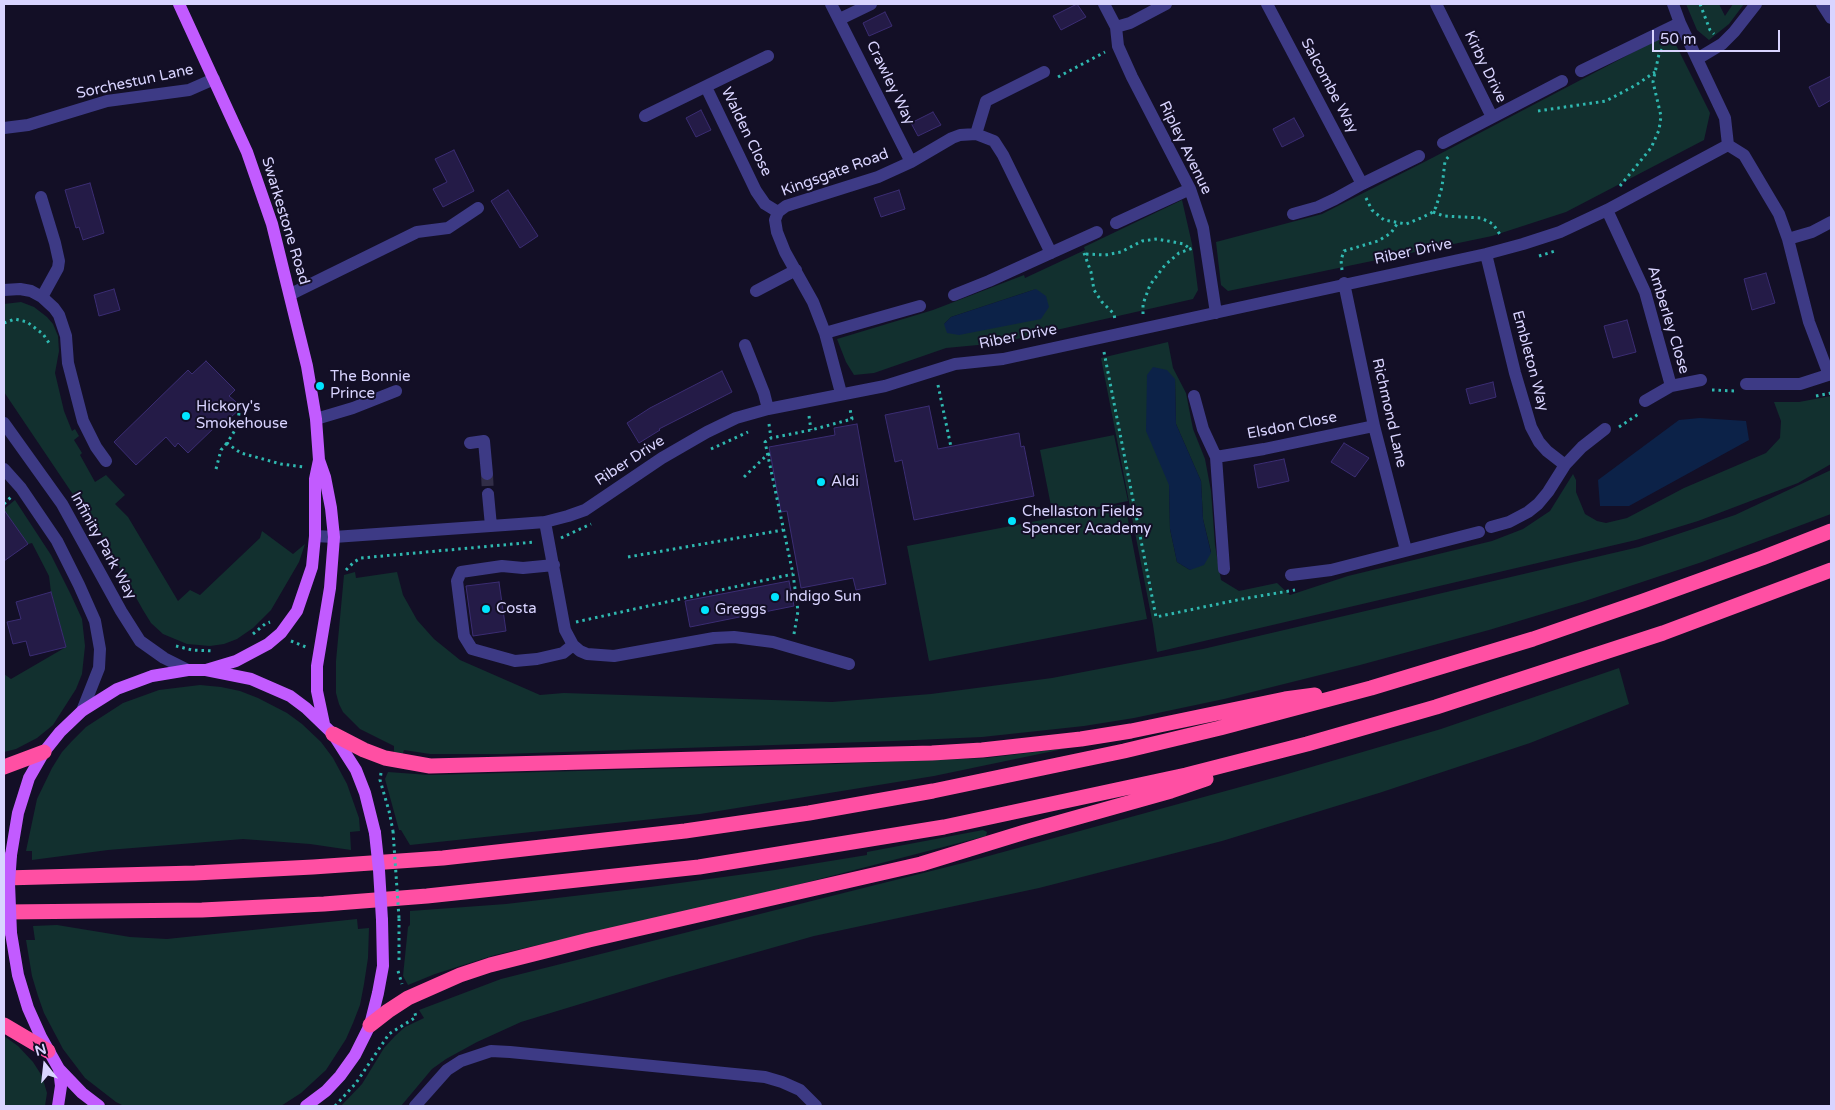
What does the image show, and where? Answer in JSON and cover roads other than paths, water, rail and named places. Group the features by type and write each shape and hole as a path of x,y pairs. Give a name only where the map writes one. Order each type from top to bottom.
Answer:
{"highway":[{"path":"4,878 205,873 390,862 564,846 809,813 933,791 1095,757 1220,728 1371,688 1533,639 1762,558 1831,531"},
{"path":"4,912 202,910 324,904 427,896 699,867 944,827 1186,775 1307,744 1436,707 1663,633 1831,570"},
{"path":"328,729 364,750 385,758 430,766 912,753 982,750 1106,735 1285,699 1371,688"},
{"path":"370,1026 408,998 453,978 490,965 589,940 920,864 1171,791 1307,744"},
{"path":"4,767 44,752"},
{"path":"4,1025 48,1051"}],"main road":[{"name":"Swarkestone Road","path":"179,4 236,126 256,175 272,224 291,294 307,366 316,419 319,460 325,477 334,537 330,588 319,647 317,691 328,729"},
{"name":"Swarkestone Road","path":"206,670 236,661 251,654 281,634 297,611 312,567 315,536 315,479 319,460"},
{"path":"98,1106 82,1093 59,1069 48,1051 28,1008 18,975 11,933 9,883 13,835 29,778 51,742 82,711 117,689 136,681 168,673 206,670 231,674 270,686 290,696 328,729 356,770 365,793 375,833 382,920 383,966 370,1026 355,1055 340,1076 326,1091 306,1106"},
{"path":"58,1106 61,1086 59,1069"}],"street":[{"name":"Crawley Way","path":"832,4 910,162"},
{"name":"Ripley Avenue","path":"1104,4 1116,26 1118,46 1132,77 1190,189 1204,228 1216,312"},
{"path":"1116,26 1130,23 1166,4"},
{"name":"Salcombe Way","path":"1267,4 1360,185"},
{"name":"Kirby Drive","path":"1436,4 1492,117"},
{"path":"1673,4 1682,28 1724,118 1728,145 1744,155 1779,214 1788,239 1809,322 1830,374 1800,384 1746,384"},
{"path":"1697,59 1722,44 1756,4"},
{"path":"1822,4 1831,18"},
{"path":"840,19 867,6"},
{"path":"1581,71 1682,28"},
{"name":"Walden Close","path":"646,116 768,56"},
{"path":"1044,72 986,101 976,134 994,141 1051,252"},
{"name":"Sorchestun Lane","path":"4,128 28,125 107,101 189,90 214,79"},
{"name":"Kirby Drive","path":"1444,143 1562,81"},
{"name":"Walden Close","path":"706,87 756,192 765,204 778,212"},
{"name":"Kingsgate Road","path":"841,394 825,333 813,302 785,252 777,232 775,220 778,212 786,206 878,177 910,162 952,138 960,135 976,134"},
{"name":"Riber Drive","path":"315,536 334,537 545,522 568,516 585,510 662,458 736,418 768,409 885,386 955,364 1003,359 1486,254 1560,232 1627,200 1728,145"},
{"path":"1293,214 1318,207 1419,156"},
{"path":"1116,222 1190,189"},
{"path":"41,197 59,260 58,268 42,298"},
{"path":"291,294 417,232 448,228 478,208"},
{"name":"Amberley Close","path":"1607,210 1645,292 1672,386"},
{"path":"1788,239 1812,232 1831,222"},
{"path":"954,295 989,282 1097,232"},
{"name":"Embleton Way","path":"1486,254 1515,373 1531,427 1539,442 1547,451 1565,465"},
{"path":"756,291 796,270"},
{"name":"Richmond Lane","path":"1344,284 1374,426 1406,550"},
{"path":"4,290 31,291 54,308 64,325 68,363 83,421 96,447 106,461"},
{"path":"825,333 920,306"},
{"path":"745,345 768,409"},
{"name":"Amberley Close","path":"1645,401 1672,386 1701,380"},
{"path":"316,419 353,408 396,391"},
{"path":"1194,396 1203,429 1216,457 1224,569"},
{"name":"Infinity Park Way","path":"4,423 62,504 121,611 140,641 164,658 188,670"},
{"name":"Elsdon Close","path":"1216,457 1374,426"},
{"path":"1491,527 1509,522 1528,512 1538,504 1565,465 1582,447 1605,429"},
{"path":"470,443 484,441 487,474"},
{"path":"4,469 25,495 57,542 95,621 100,649 99,668 82,711"},
{"path":"488,494 491,526"},
{"path":"545,522 565,630 573,645 580,651 596,656 614,656 734,636 766,640 849,664"},
{"path":"1291,575 1331,570 1479,532"},
{"path":"554,566 523,568 502,566 461,572 457,582 464,636 472,648 515,661 537,659 563,653 573,645"},
{"path":"415,1106 447,1070 460,1061 491,1051 765,1077 800,1090 816,1106"}],"water":[{"path":"1036,289 1046,296 1049,307 1041,319 959,335 947,333 944,324 951,317"},
{"path":"1153,367 1167,370 1175,379 1176,424 1201,481 1203,519 1211,553 1204,565 1190,570 1177,562 1170,529 1169,485 1146,431 1147,375"},
{"path":"1700,418 1746,421 1749,440 1629,506 1600,506 1598,480 1679,420"}],"tunnel":[{"path":"487,474 488,494"}],"place":[{"name":"The Bonnie Prince","path":"320,386"},
{"name":"Hickory's Smokehouse","path":"186,416"},
{"name":"Aldi","path":"821,482"},
{"name":"Chellaston Fields Spencer Academy","path":"1012,521"},
{"name":"Indigo Sun","path":"775,597"},
{"name":"Costa","path":"486,609"},
{"name":"Greggs","path":"705,610"}]}
